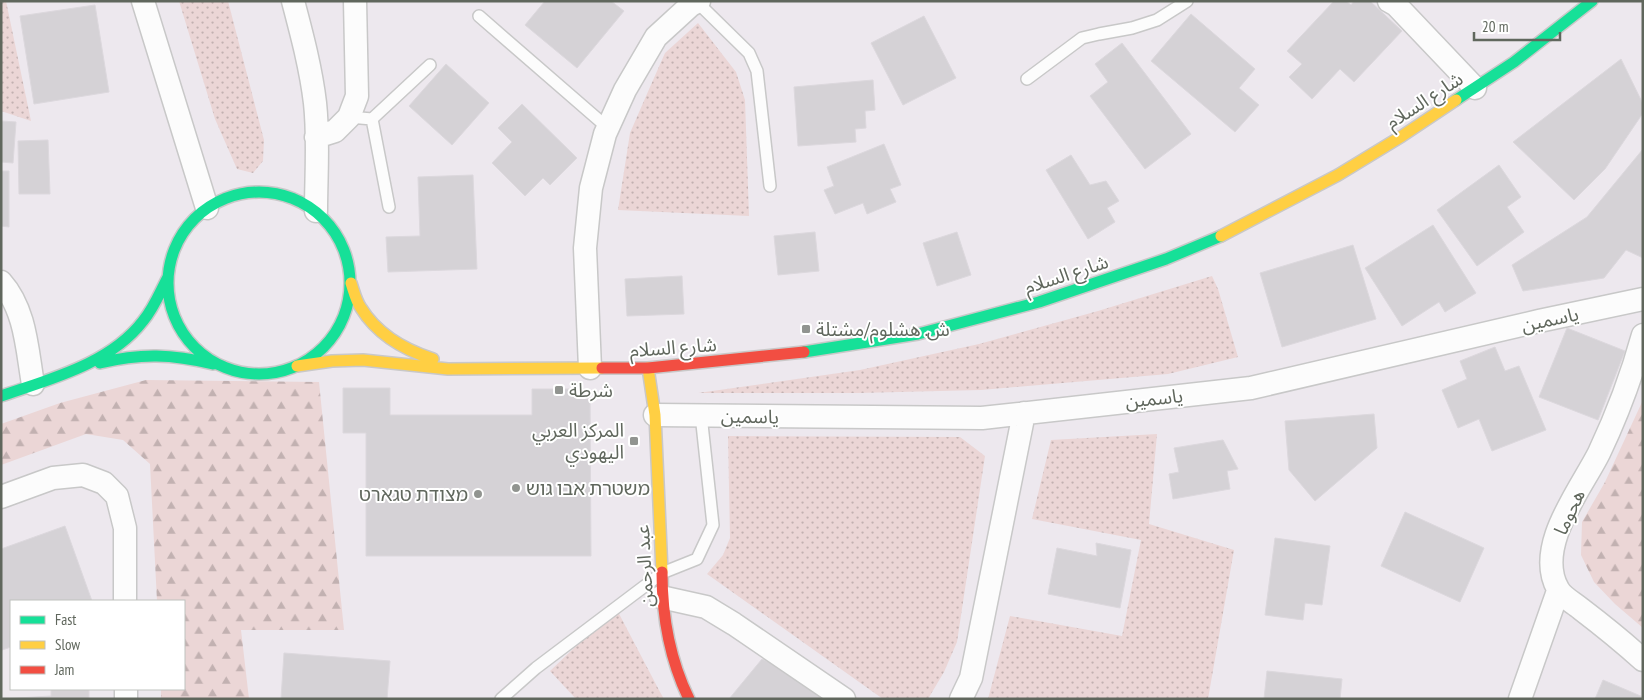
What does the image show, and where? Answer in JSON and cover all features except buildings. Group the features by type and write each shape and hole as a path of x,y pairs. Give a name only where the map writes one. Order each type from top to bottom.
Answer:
{"main road":[{"name":"شارع السلام","path":"297,366 332,361 363,360 391,362 425,368 648,368 787,355 918,334 1039,302 1166,259 1208,242 1274,210 1338,175 1475,88 1514,62 1592,1"},
{"path":"1,396 72,370 99,358 123,342 142,323 168,277 174,251 187,227 207,208 233,196 262,192 290,198 316,211 334,231 347,256 351,284 347,311 336,334 319,353 297,366 273,374 248,374 179,356 147,354 119,358 72,370"},
{"path":"168,277 171,305 182,331 199,352 223,367"},
{"name":"شارع السلام","path":"351,284 360,307 370,321 388,336 427,357 454,365 479,368"},
{"name":"عبد الرحمن","path":"648,368 655,415 662,573 661,597 673,666 688,699"}],"street":[{"path":"143,1 207,208"},
{"path":"293,1 304,42 315,103 316,211"},
{"path":"316,137 335,131 349,117 357,96 355,1"},
{"path":"1389,1 1475,88"},
{"path":"590,368 585,248 591,188 608,128 625,90 656,37 690,5 698,2"},
{"path":"1,282 20,314 33,384"},
{"name":"ياسمين","path":"655,415 982,418 1251,388 1529,323 1643,299"},
{"name":"هحوما","path":"1558,591 1552,573 1553,550 1561,520 1602,445 1618,409 1643,335"},
{"path":"961,699 972,678 1024,413"},
{"path":"1,497 53,478 83,475 104,482 117,496 125,528 125,600"},
{"path":"1520,699 1558,591 1643,660"},
{"path":"661,597 706,607 844,699"}],"lane":[{"path":"1027,79 1082,38 1132,28 1156,20 1187,1"},
{"path":"698,2 749,53 758,71 770,186"},
{"path":"479,16 608,128"},
{"path":"349,117 372,119 430,65"},
{"path":"372,119 389,207"},
{"path":"501,699 536,668 662,573 697,559 712,526 701,415"}],"green space":[{"path":"1,1 6,1 31,121 1,111"},
{"path":"179,1 228,1 264,140 263,161 253,173 237,169 215,119"},
{"path":"698,23 736,72 745,100 749,216 618,210 630,133 665,53"},
{"path":"1212,276 1218,289 1238,357 1168,374 981,390 858,393 698,393 860,370 979,344 1098,311"},
{"path":"146,380 319,382 344,630 241,630 249,699 161,699 161,690 185,690 185,600 157,600 150,464 123,440 86,434 1,465 1,424 60,403"},
{"path":"1643,400 1643,628 1615,604 1594,582 1581,555 1582,522 1605,482"},
{"path":"1157,434 1149,524 1234,550 1208,699 988,699 1010,616 1122,636 1141,540 1032,519 1051,440"},
{"path":"728,436 960,437 985,456 957,642 944,672 928,699 883,699 707,574 723,555 730,538"},
{"path":"616,608 664,699 576,699 550,671"}],"traffic: fast":[{"path":"1456,100 1514,62 1592,1"},
{"path":"259,192 277,194 294,199 317,213 329,225 343,248 348,265 350,283 348,301 343,318 329,341 317,353 294,367 277,372 259,374 241,372 224,367 201,353 189,341 175,318 170,301 168,283 170,265 175,248 189,225 201,213 224,199 241,194 259,192"},
{"path":"804,352 918,334 1039,302 1166,259 1221,236"},
{"path":"1,396 78,368 114,348 129,336 147,316 168,277"},
{"path":"100,363 143,356 156,356 184,358 213,364"}],"traffic: slow":[{"path":"1221,236 1338,175 1456,100"},
{"path":"351,283 359,305 375,326 402,346 433,359"},
{"path":"297,366 332,361 363,360 448,369 602,368"},
{"path":"648,368 655,415 662,572"}],"traffic: jam":[{"path":"602,368 648,368 804,352"},
{"path":"662,572 663,605 668,637 676,668 689,699"}],"place":[{"name":"ش. هشلوم/مشتلة","path":"806,329"},
{"name":"شرطة","path":"559,390"},
{"name":"المركز العربي اليهودي","path":"634,441"},
{"name":"משטרת אבו גוש","path":"516,488"},
{"name":"מצודת טגארט","path":"478,494"}]}
